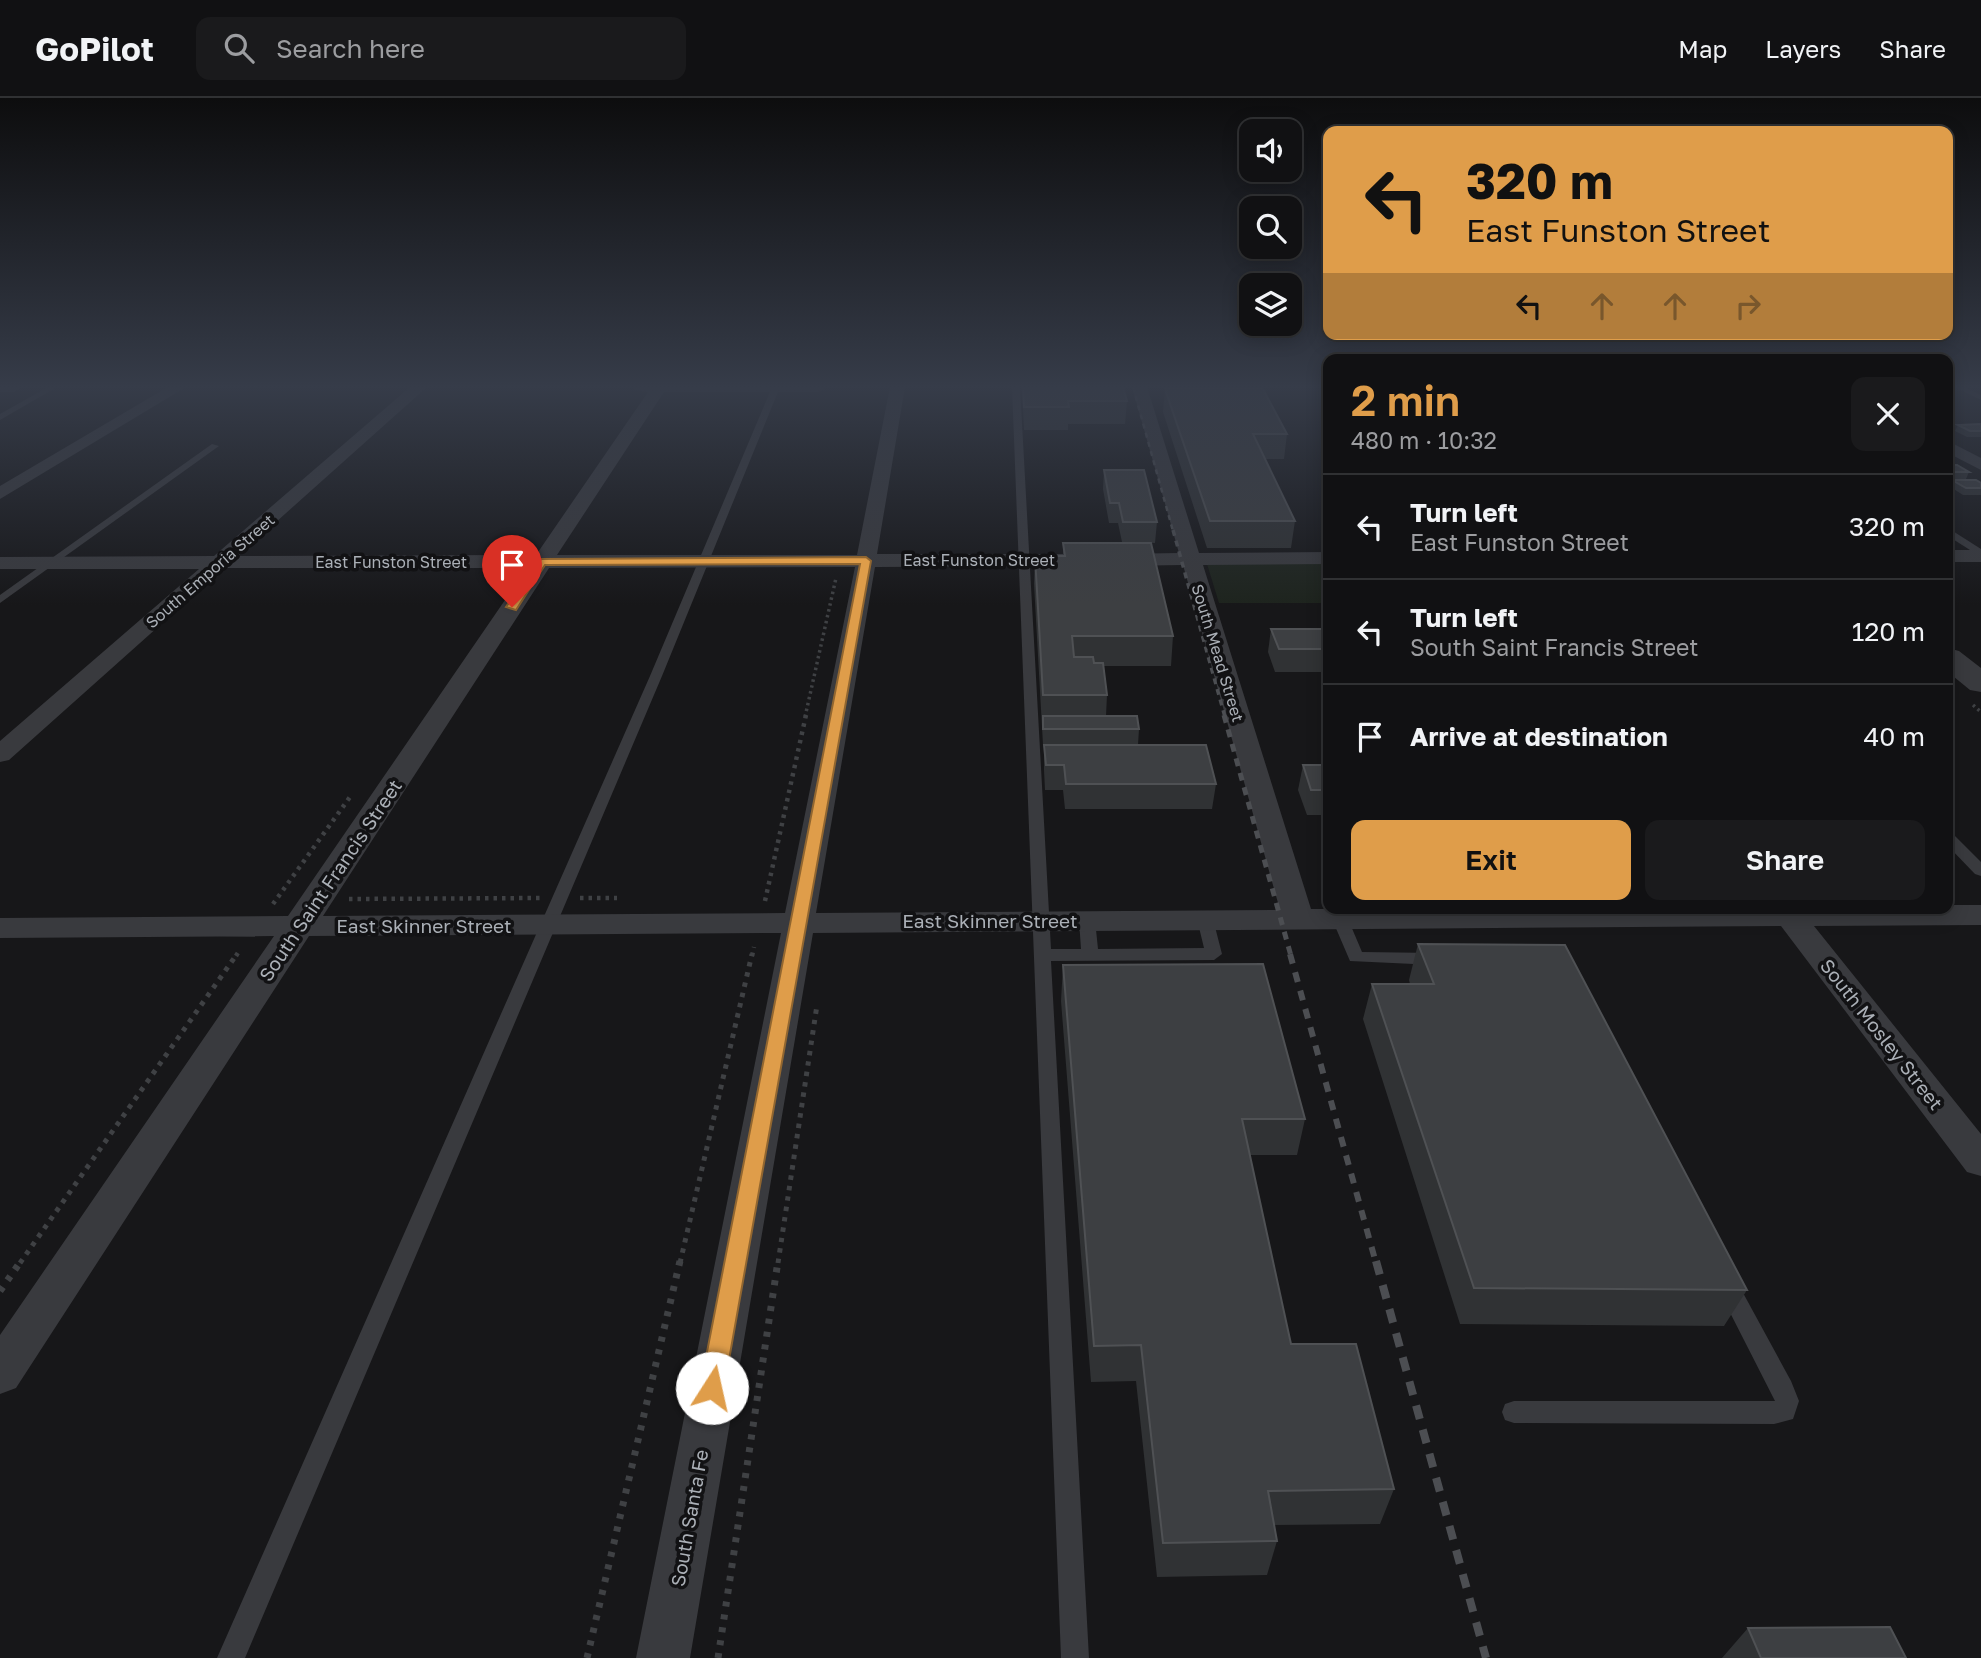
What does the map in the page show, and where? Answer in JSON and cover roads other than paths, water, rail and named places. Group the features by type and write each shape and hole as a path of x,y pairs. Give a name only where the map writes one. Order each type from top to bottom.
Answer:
{"street":[{"path":"0,494 57,460"},
{"name":"South Emporia Street","path":"0,754 337,460"},
{"name":"South Saint Francis Street","path":"0,1373 610,460"},
{"name":"South Santa Fe","path":"663,1658 800,922 853,561 879,460"},
{"name":"South Mead Street","path":"1161,460 1298,919"},
{"path":"1953,556 1981,555"},
{"name":"East Funston Street","path":"0,563 1323,558"},
{"path":"1953,661 1981,683"},
{"name":"East Skinner Street","path":"0,928 1340,919 1659,914"},
{"name":"South Mosley Street","path":"1788,914 1981,1161"},
{"name":"East Skinner Street","path":"1916,914 1981,915"}],"lane":[{"path":"0,600 196,460"},
{"path":"231,1658 549,924 746,460"},
{"path":"1020,460 1075,1658"},
{"path":"1953,535 1981,555"},
{"path":"1953,842 1981,871"},
{"path":"1042,955 1214,954 1205,919"},
{"path":"1340,919 1353,953 1361,959 1461,959"},
{"path":"1087,920 1090,955"},
{"path":"1514,1412 1774,1413 1783,1410 1787,1401 1783,1389 1718,1268"}],"railway":[{"path":"1153,460 1173,531"},
{"path":"1173,530 1225,717"},
{"path":"1224,715 1291,956"},
{"path":"1290,954 1376,1263"},
{"path":"1376,1261 1486,1658"}]}
